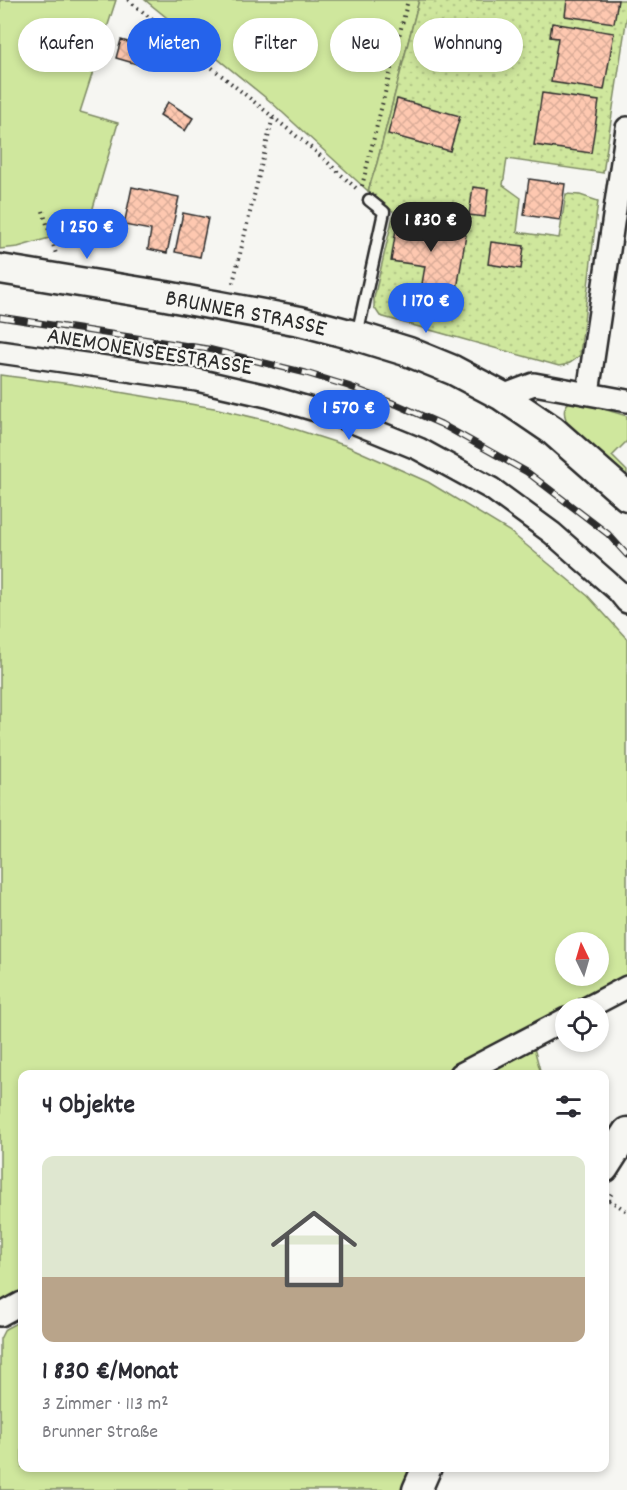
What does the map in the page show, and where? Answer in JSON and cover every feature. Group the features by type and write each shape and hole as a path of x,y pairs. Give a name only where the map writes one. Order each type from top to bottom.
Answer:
{"main road":[{"name":"BRUNNER STRASSE","path":"0,269 300,321 408,352 453,370 502,396 552,430 627,496"},
{"path":"609,1160 627,1132"},
{"path":"417,1490 426,1472"}],"street":[{"path":"588,393 627,128"},
{"name":"ANEMONENSEESTRASSE","path":"0,352 197,380 267,396 343,418 419,449 492,489 552,532 618,591 627,602"},
{"path":"502,396 534,384 627,401"},
{"path":"606,998 627,987"},
{"path":"469,1070 555,1025"},
{"path":"0,1315 18,1305"}],"lane":[{"path":"357,336 384,212 365,196"}],"path":[{"path":"128,0 315,151 365,196 408,0"},
{"path":"232,289 273,117"},
{"path":"43,210 57,256 55,278"},
{"path":"609,1200 627,1211"}],"green space":[{"path":"0,0 116,0 110,18 18,18 18,72 93,72 80,112 118,123 93,208 101,223 18,247 0,249"},
{"path":"145,0 419,0 401,70 401,18 330,18 330,72 400,72 368,191 271,102 234,72 318,72 318,18 233,18 233,71 221,62 221,18 167,18"},
{"path":"419,0 627,0 627,16 603,173 507,159 503,185 521,198 517,232 559,238 566,194 580,195 598,201 580,355 568,364 559,366 380,316 374,307 374,298 394,212 368,191 413,23 413,72 523,72 523,18 414,18"},
{"path":"0,375 71,384 214,408 273,422 347,446 428,482 509,531 588,596 627,639 627,978 590,998 555,998 555,1016 454,1070 18,1070 18,1298 0,1308"},
{"path":"573,400 627,416 627,441 612,456 627,471 627,480 570,428 564,412 566,405"},
{"path":"533,1044 540,1070 485,1070"},
{"path":"18,1322 18,1472 411,1472 402,1490 0,1490 0,1339 5,1329"}],"building":[{"path":"567,0 618,0 614,23 565,16"},
{"path":"552,23 614,33 604,90 551,82 558,38 550,37"},
{"path":"121,40 127,42 127,61 116,58"},
{"path":"542,93 599,101 591,153 534,145"},
{"path":"397,99 460,116 450,151 388,134"},
{"path":"168,102 193,118 185,131 160,115"},
{"path":"529,179 565,184 560,220 524,215"},
{"path":"132,187 179,197 167,253 148,249 151,230 124,225"},
{"path":"473,187 488,189 485,217 469,215"},
{"path":"183,213 208,218 200,257 175,252"},
{"path":"397,223 466,235 457,289 422,284 425,266 391,261"},
{"path":"491,242 524,246 521,269 488,264"}],"railway":[{"path":"0,317 208,349 306,373 348,386 441,424 527,472 608,534 627,555"}]}
